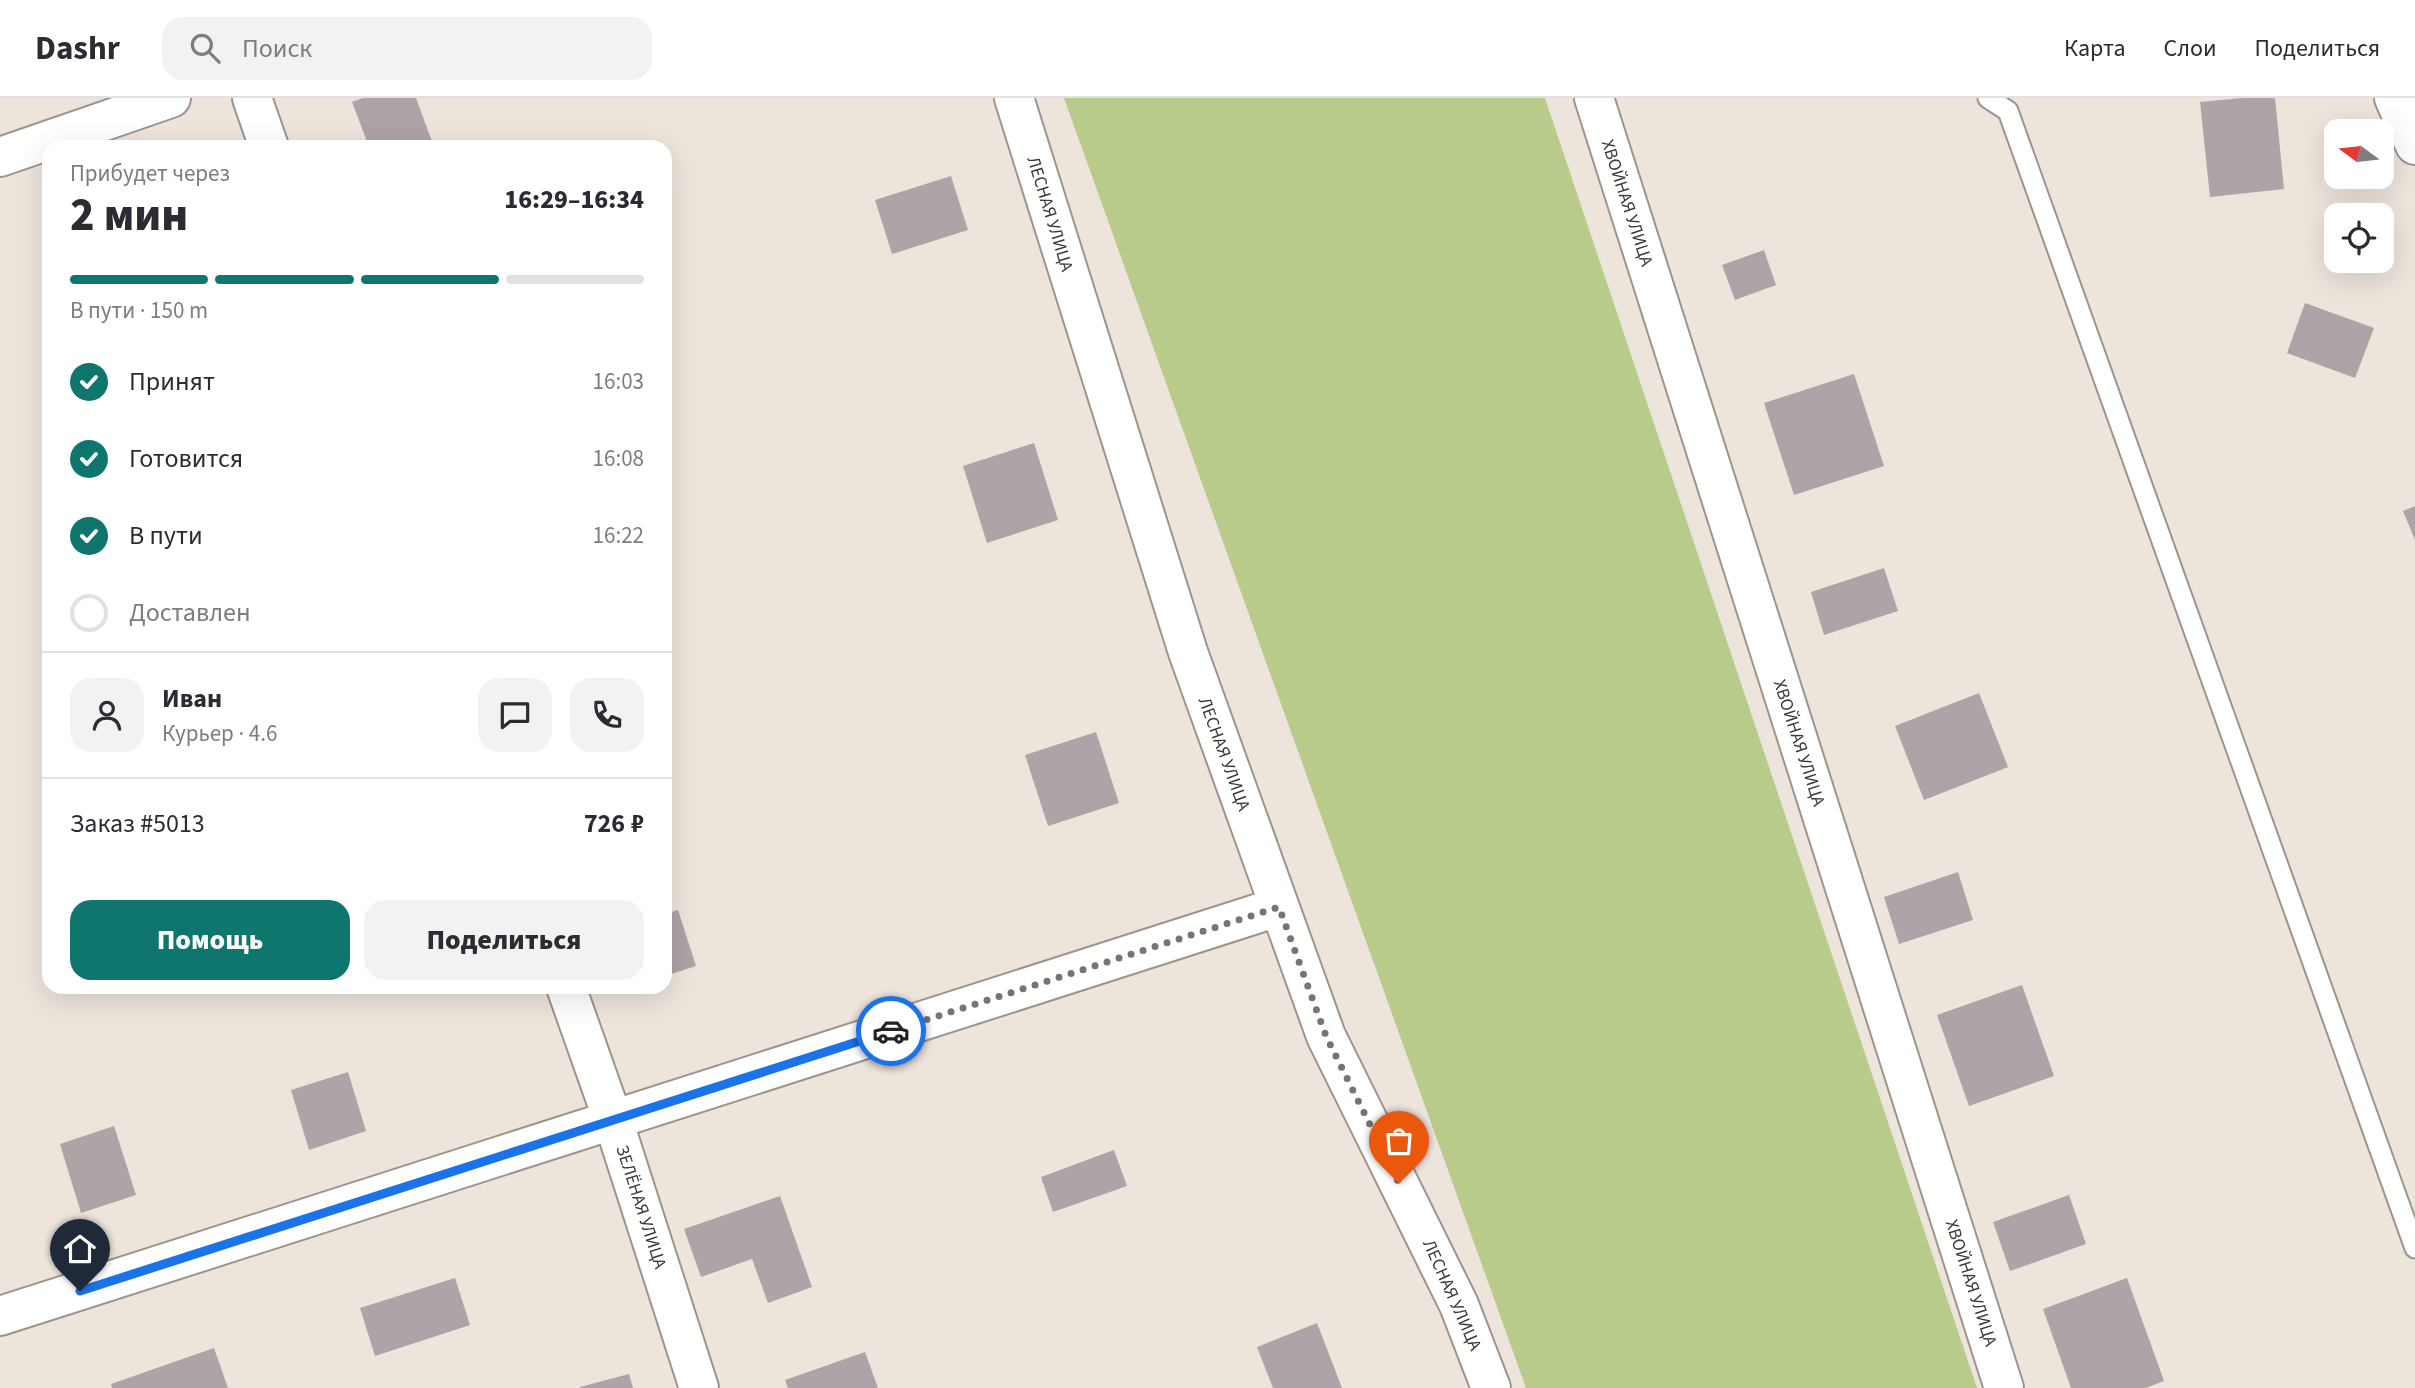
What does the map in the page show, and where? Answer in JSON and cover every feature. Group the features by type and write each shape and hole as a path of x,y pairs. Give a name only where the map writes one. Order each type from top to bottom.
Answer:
{"street":[{"path":"49,140 171,98"},
{"path":"252,98 267,140"},
{"name":"ЛЕСНАЯ УЛИЦА","path":"1014,98 1188,652 1326,1036 1459,1305 1491,1388"},
{"name":"ХВОЙНАЯ УЛИЦА","path":"1594,98 2004,1388"},
{"path":"2394,98 2415,145"},
{"path":"0,157 42,143"},
{"path":"0,1316 1279,907"},
{"name":"ЗЕЛЁНАЯ УЛИЦА","path":"568,994 613,1120 699,1388"}],"lane":[{"path":"1988,98 2008,111 2415,1248"}],"green space":[{"path":"1064,98 1545,98 1977,1388 1526,1388"}],"building":[{"path":"363,98 416,98 431,140 366,140 352,102"},
{"path":"2275,98 2284,189 2210,197 2200,102"},
{"path":"951,176 968,230 892,254 875,200"},
{"path":"1764,250 1776,285 1735,300 1722,265"},
{"path":"2305,303 2374,328 2355,378 2287,353"},
{"path":"1854,374 1884,466 1794,495 1764,403"},
{"path":"1034,443 1058,520 987,543 963,466"},
{"path":"2415,506 2415,540 2403,511"},
{"path":"1884,568 1898,611 1824,635 1811,592"},
{"path":"1979,693 2008,767 1924,800 1895,726"},
{"path":"1096,732 1119,803 1048,826 1025,755"},
{"path":"1958,872 1973,920 1899,944 1884,897"},
{"path":"678,910 696,966 672,974 672,912"},
{"path":"2022,985 2054,1076 1969,1106 1937,1015"},
{"path":"348,1072 366,1131 309,1150 291,1090"},
{"path":"114,1126 136,1195 81,1213 60,1144"},
{"path":"1114,1150 1127,1186 1053,1212 1041,1177"},
{"path":"2069,1195 2086,1244 2010,1271 1993,1222"},
{"path":"780,1196 812,1287 768,1303 752,1259 701,1277 684,1229"},
{"path":"455,1278 470,1325 375,1356 360,1308"},
{"path":"2127,1278 2164,1381 2146,1388 2071,1388 2043,1309"},
{"path":"1317,1323 1342,1388 1273,1388 1257,1347"},
{"path":"214,1348 228,1388 112,1388 111,1384"},
{"path":"865,1352 878,1388 788,1388 785,1380"},
{"path":"629,1374 633,1388 580,1388 580,1387"}],"way so far":[{"path":"891,1031 1279,907 1326,1036 1399,1183"}],"route":[{"path":"80,1291 891,1031"}]}
